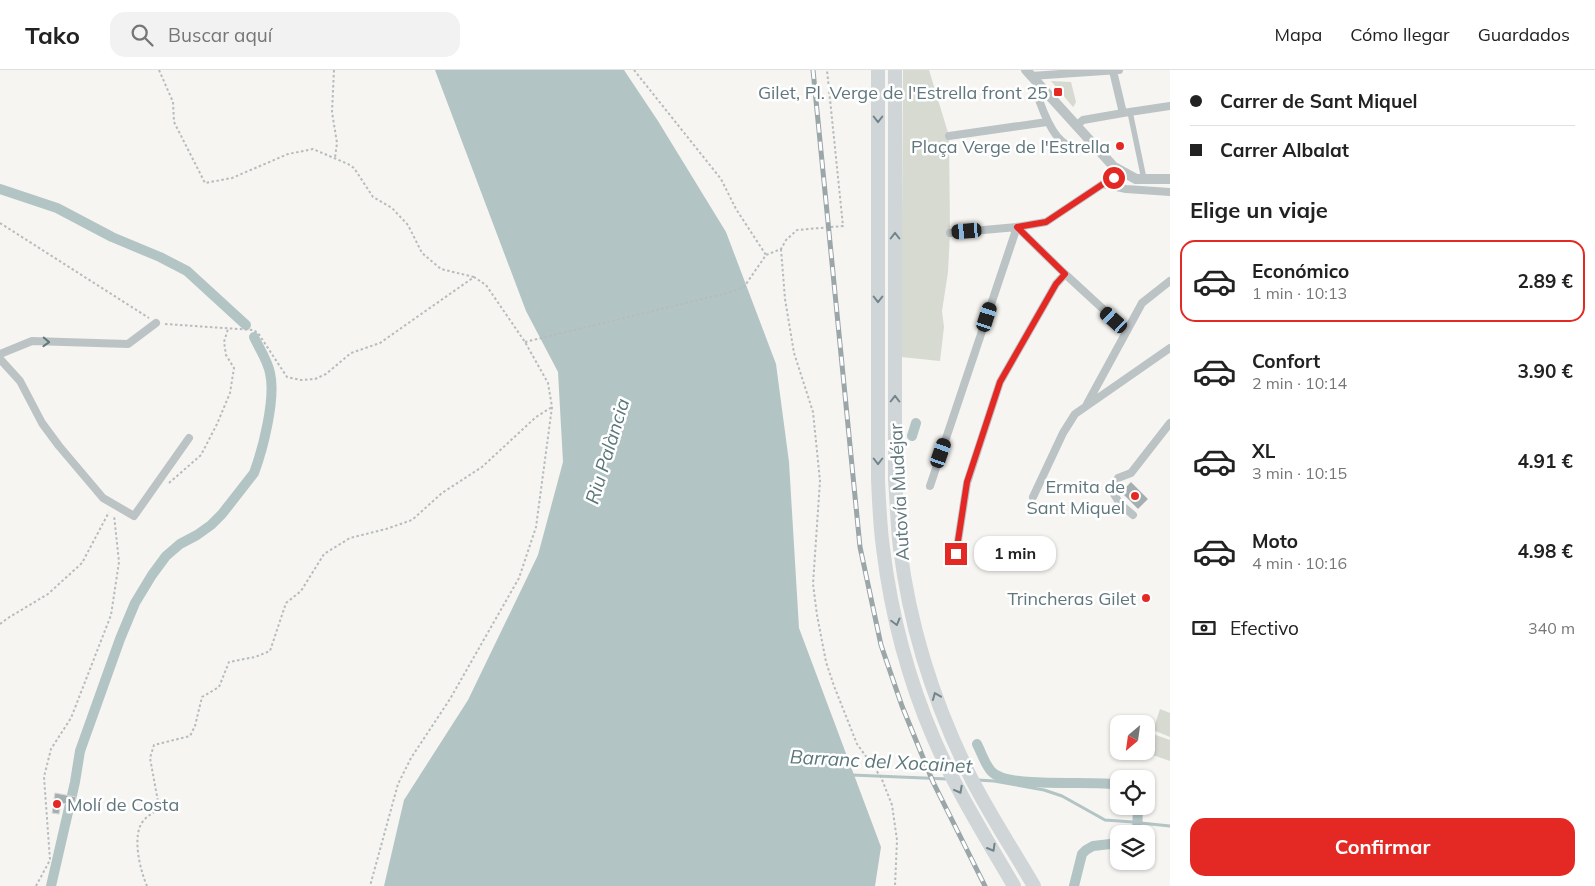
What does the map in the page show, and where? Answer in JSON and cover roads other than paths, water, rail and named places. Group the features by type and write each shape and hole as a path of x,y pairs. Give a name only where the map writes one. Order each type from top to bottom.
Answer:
{"highway":[{"name":"Autovía Mudéjar","path":"878,70 878,480 882,548 894,618 917,696 934,739 970,810 1014,886"},
{"name":"Autovía Mudéjar","path":"895,70 895,480 900,547 910,610 932,687 954,741 991,814 1034,886"}],"street":[{"path":"1028,73 1116,70 1144,179"},
{"path":"1028,73 1114,167 1136,179 1170,179"},
{"path":"1046,94 1039,100 1047,122 1056,135 1064,143 1072,147 1084,148 1092,144"},
{"path":"1076,126 1083,120 1170,106"},
{"path":"949,136 1047,122"},
{"path":"950,233 1017,227 1046,222 1103,184 1125,173"},
{"path":"1103,184 1126,189 1170,192"},
{"path":"1017,227 1126,331"},
{"path":"930,486 1017,227"},
{"path":"956,554 967,482 1000,382 1056,284 1065,274"},
{"path":"1086,406 1142,303 1170,281"},
{"path":"0,354 32,341 128,344 156,323"},
{"path":"1033,497 1063,433 1076,414 1170,348"},
{"path":"0,359 20,381 42,423 59,446 103,498 111,505 134,516 189,438"},
{"path":"1133,515 1120,504 1112,491 1118,478 1131,473 1170,423"}],"water":[{"name":"Riu Palància","path":"435,70 624,70 658,121 726,232 776,364 789,462 799,628 881,847 875,886 384,886 404,800 468,700 538,555 563,462 558,372 526,311"}],"waterway":[{"path":"0,189 57,208 112,237 160,257 187,271 246,325"},
{"path":"51,886 75,782 80,751 120,639 135,603 166,556 180,544 211,525 254,473 268,423 271,396 270,373 254,337"},
{"path":"912,436 916,423"},
{"path":"977,744 991,771 1000,777 1031,782 1110,784"},
{"name":"Barranc del Xocainet","path":"852,775 948,779"},
{"name":"Barranc del Xocainet","path":"977,780 994,781 1044,790 1062,796 1105,820 1133,822"},
{"name":"Barranc del Xocainet","path":"1137,825 1138,815"},
{"name":"Barranc del Xocainet","path":"1141,823 1170,826"},
{"path":"1074,886 1082,854 1093,846 1110,844"}],"railway":[{"path":"813,70 860,547 881,645 902,706 933,782 985,886"}],"place":[{"name":"Gilet, Pl. Verge de l'Estrella front 25","path":"1058,92"},
{"name":"Plaça Verge de l'Estrella","path":"1120,146"},
{"name":"Ermita de Sant Miquel","path":"1135,496"},
{"name":"Trincheras Gilet","path":"1146,598"},
{"name":"Molí de Costa","path":"57,804"}]}
